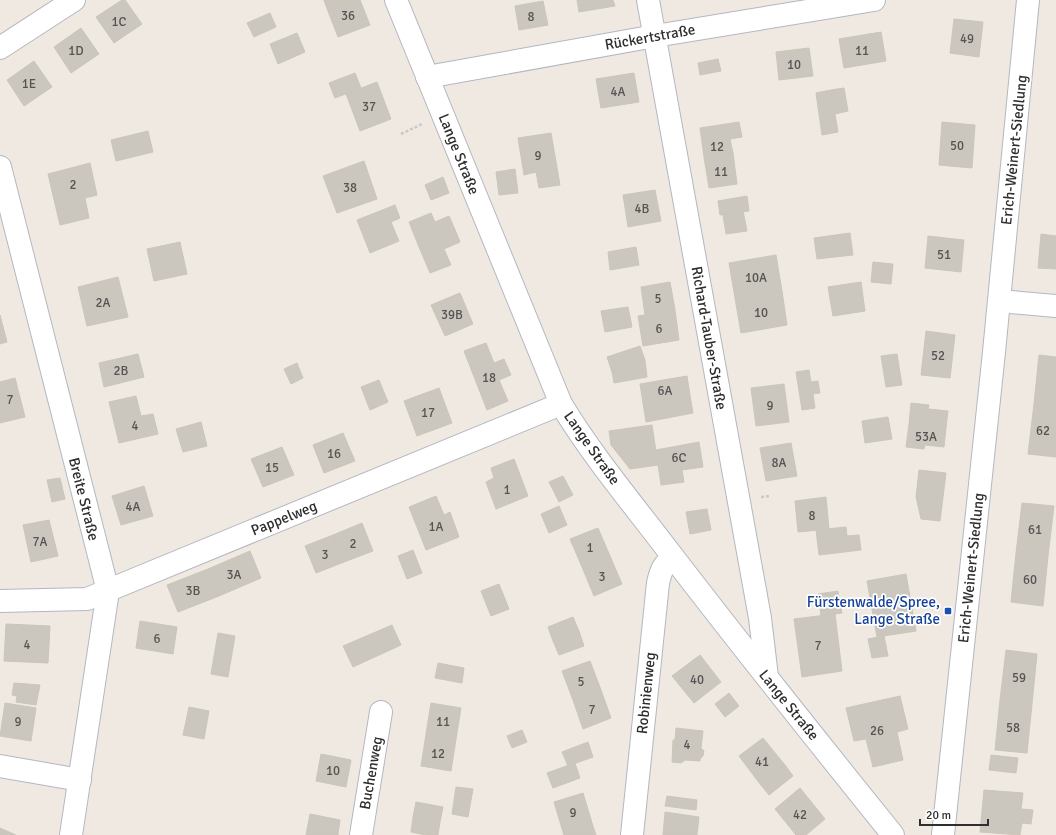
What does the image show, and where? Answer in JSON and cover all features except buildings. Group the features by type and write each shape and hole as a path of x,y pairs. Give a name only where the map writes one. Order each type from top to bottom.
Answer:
{"street":[{"path":"0,48 74,0"},
{"name":"Lange Straße","path":"396,0 561,404 578,433 766,677 893,835"},
{"name":"Richard-Tauber-Straße","path":"648,0 760,618 766,677"},
{"name":"Rückertstraße","path":"428,77 833,3 874,0"},
{"name":"Erich-Weinert-Siedlung","path":"943,835 999,301 1028,0"},
{"name":"Breite Straße","path":"0,167 108,591 71,835"},
{"path":"999,301 1056,306"},
{"name":"Pappelweg","path":"0,601 87,599 561,404"},
{"name":"Robinienweg","path":"632,835 658,583 660,573 665,563 673,557"},
{"name":"Buchenweg","path":"361,835 382,712"},
{"path":"0,766 80,780"}],"place":[{"name":"Fürstenwalde/Spree, Lange Straße","path":"948,611"}]}
